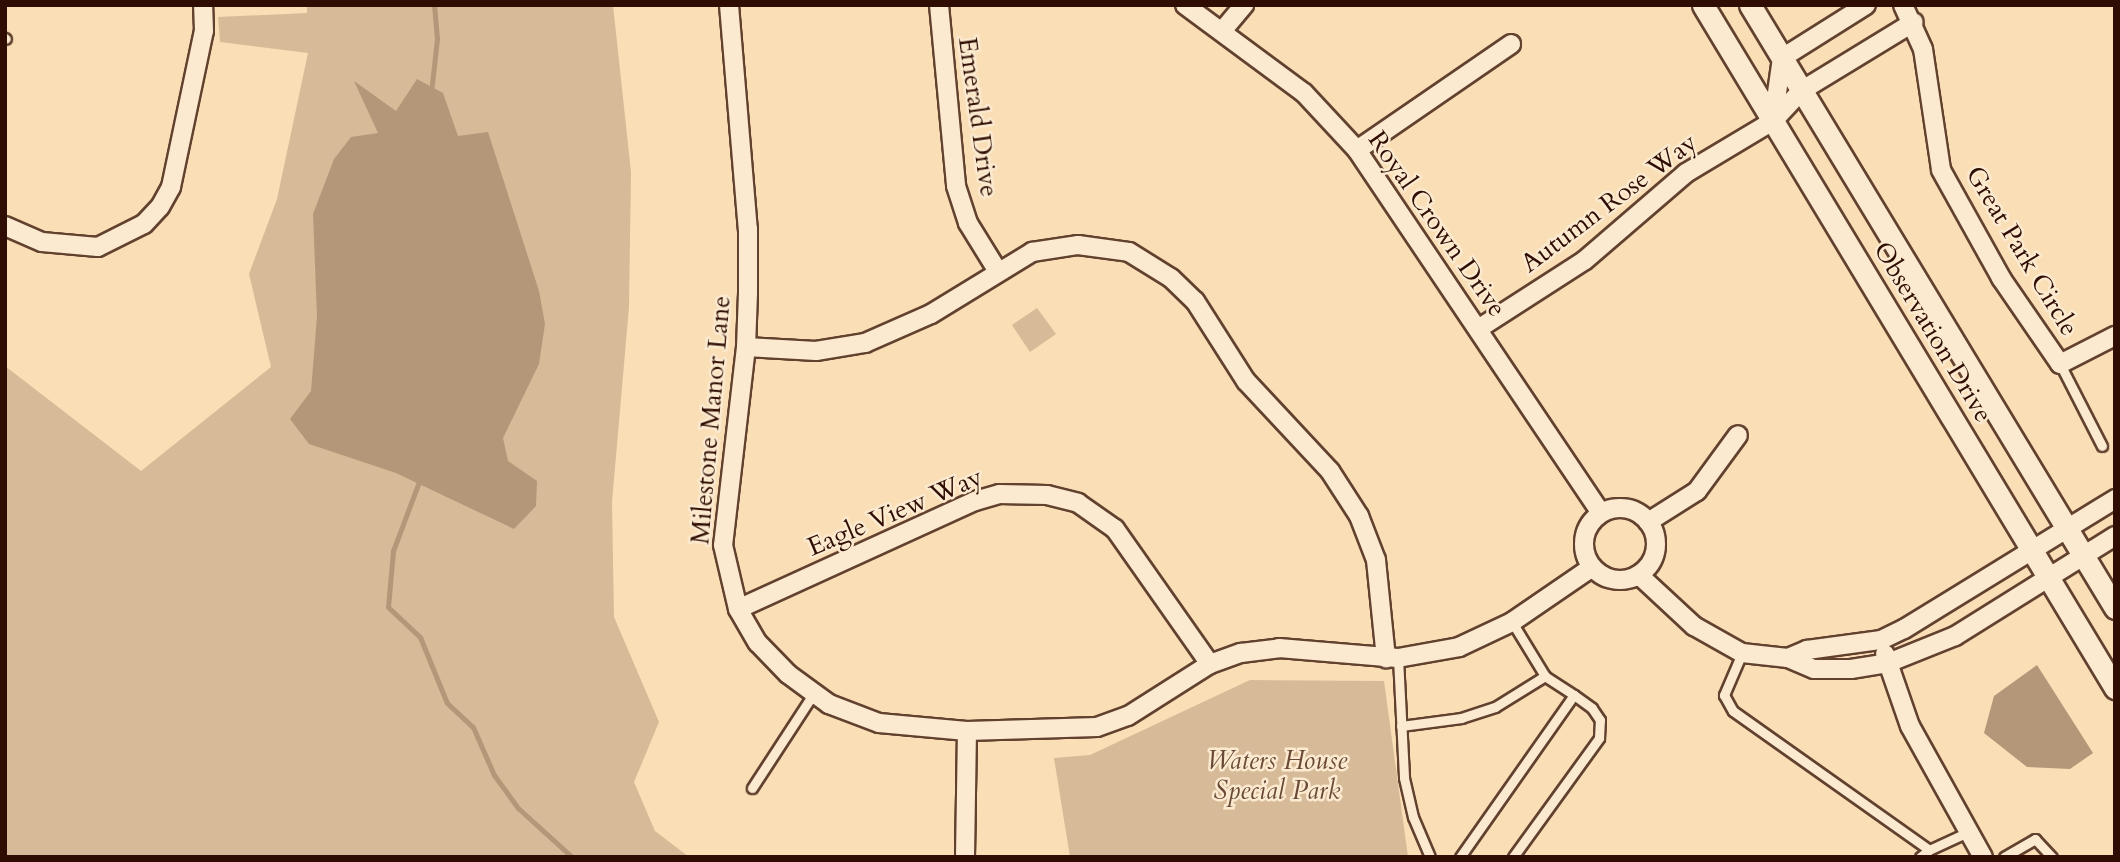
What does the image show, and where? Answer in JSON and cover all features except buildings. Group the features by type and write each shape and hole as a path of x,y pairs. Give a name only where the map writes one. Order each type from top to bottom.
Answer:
{"street":[{"path":"5,226 42,242 98,247 133,230 160,207 171,187 204,31 203,5"},
{"name":"Milestone Manor Lane","path":"729,5 748,229 746,347 723,545 738,609 758,643 829,704 879,723 967,730 1097,727 1128,716 1210,664 1279,648 1392,658 1459,648 1512,622 1591,568"},
{"name":"Emerald Drive","path":"939,5 956,186 968,223 998,270"},
{"name":"Royal Crown Drive","path":"1185,5 1223,30 1304,93 1357,150 1601,513"},
{"path":"1223,30 1244,5"},
{"name":"Observation Drive","path":"1703,5 2115,688"},
{"name":"Observation Drive","path":"1750,5 2115,608"},
{"path":"1773,121 1782,58 1866,5"},
{"name":"Great Park Circle","path":"1903,5 1914,22 1923,50 1941,170 2001,278 2060,364 2115,336"},
{"path":"1773,121 1801,91 1914,22"},
{"path":"1357,150 1511,44"},
{"name":"Autumn Rose Way","path":"1478,329 1586,260 1686,173 1773,121"},
{"path":"746,347 816,351 865,343 931,314 998,270 1032,252 1078,245 1129,252 1171,278 1195,301 1247,381 1330,471 1359,516 1376,560 1392,658"},
{"path":"1648,522 1697,491 1738,435"},
{"name":"Eagle View Way","path":"738,609 975,501 999,494 1046,495 1078,503 1115,529 1210,664"},
{"path":"1788,658 1807,650 1881,640 2115,499"},
{"path":"1615,507 1629,508 1648,522 1657,547 1640,576 1612,580 1591,568 1585,556 1585,540 1588,526 1601,513 1615,507"},
{"path":"1640,576 1694,625 1742,653 1788,658 1814,668 1888,663 1955,636 2115,536"},
{"path":"1881,640 1910,726 1983,857"},
{"path":"965,857 967,730"}],"lane":[{"path":"2060,364 2102,446"},
{"path":"1512,622 1545,676 1574,695 1600,720 1598,738 1513,857"},
{"path":"1742,653 1724,695 1733,711 1929,850"},
{"path":"1392,658 1401,726 1404,778 1416,827 1430,857"},
{"path":"1401,726 1461,718 1495,707 1545,676"},
{"path":"752,788 814,693"},
{"path":"1460,857 1574,695"},
{"path":"1920,857 1968,832"},
{"path":"2004,857 2035,839 2052,857"}],"green space":[{"path":"307,5 613,5 631,172 629,307 612,502 614,617 659,722 634,782 655,831 689,857 5,857 5,366 141,471 271,367 249,274 277,199 308,53 220,42 218,17 307,13"},
{"path":"1037,308 1056,334 1030,352 1012,325"},
{"name":"Waters House Special Park","path":"1250,680 1384,681 1408,857 1070,857 1054,758 1090,755"}],"shaded area":[{"path":"417,79 443,93 458,136 488,132 539,291 545,324 539,364 503,438 508,461 537,481 536,506 514,529 396,473 309,444 290,419 311,391 317,316 313,214 334,159 351,137 378,133 354,81 396,111"},
{"path":"2037,665 2093,753 2070,769 2027,767 1984,733 1994,696"}],"waterway":[{"path":"431,93 437,39 434,5"},
{"path":"420,479 393,551 388,607 420,637 447,703 473,727 494,775 518,808 572,857"}]}
